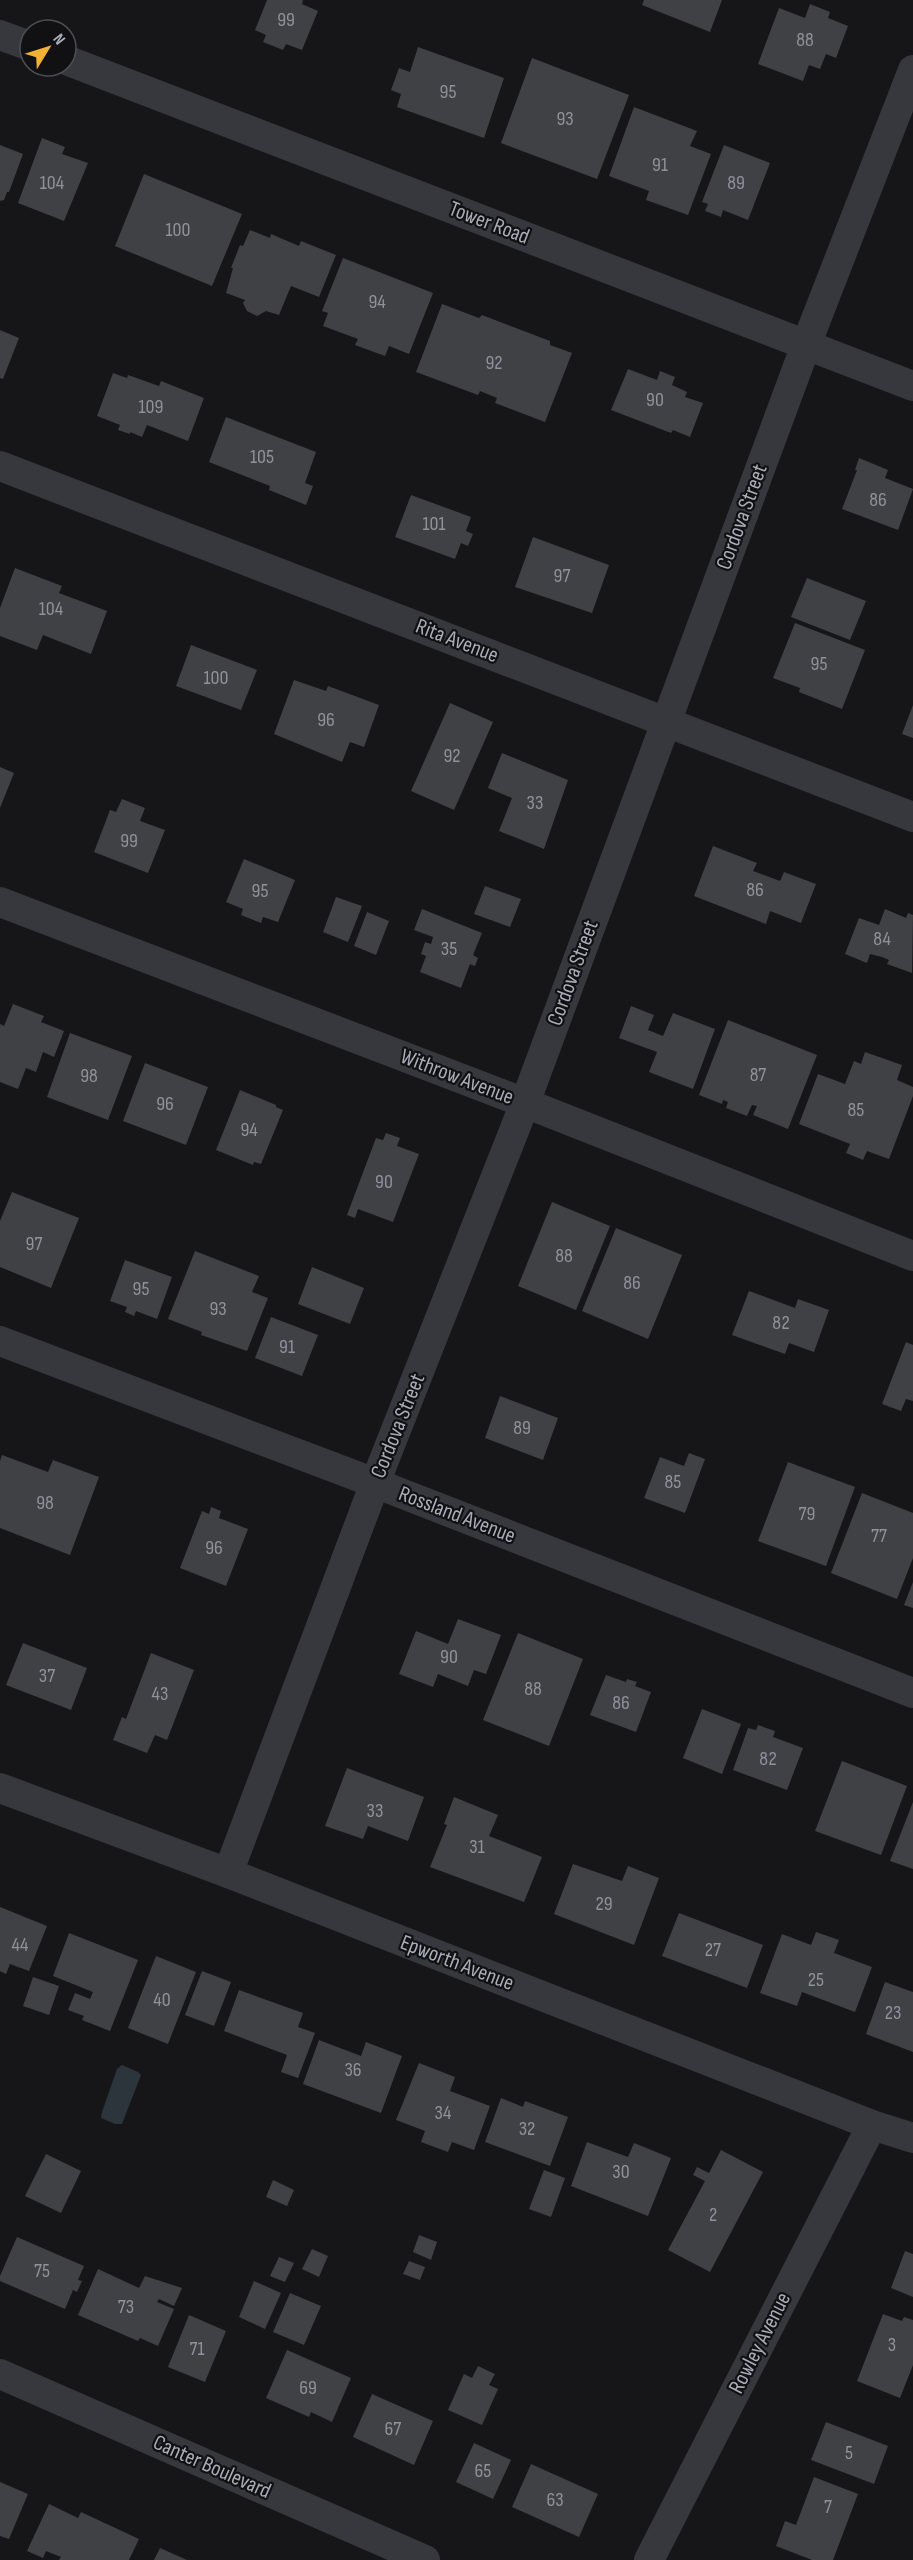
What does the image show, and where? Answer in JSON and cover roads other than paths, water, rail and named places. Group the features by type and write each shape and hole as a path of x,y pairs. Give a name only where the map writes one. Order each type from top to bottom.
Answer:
{"street":[{"path":"0,35 18,42"},
{"name":"Tower Road","path":"78,65 913,386"},
{"name":"Cordova Street","path":"228,1873 375,1483 525,1103 806,345 913,70"},
{"name":"Rita Avenue","path":"0,466 667,721 913,818"},
{"name":"Withrow Avenue","path":"0,902 525,1103 913,1256"},
{"name":"Rossland Avenue","path":"0,1341 375,1483 913,1693"},
{"name":"Epworth Avenue","path":"0,1788 228,1873 872,2125 913,2138"},
{"name":"Rowley Avenue","path":"649,2560 872,2125"},
{"name":"Canter Boulevard","path":"0,2374 425,2560"}]}
